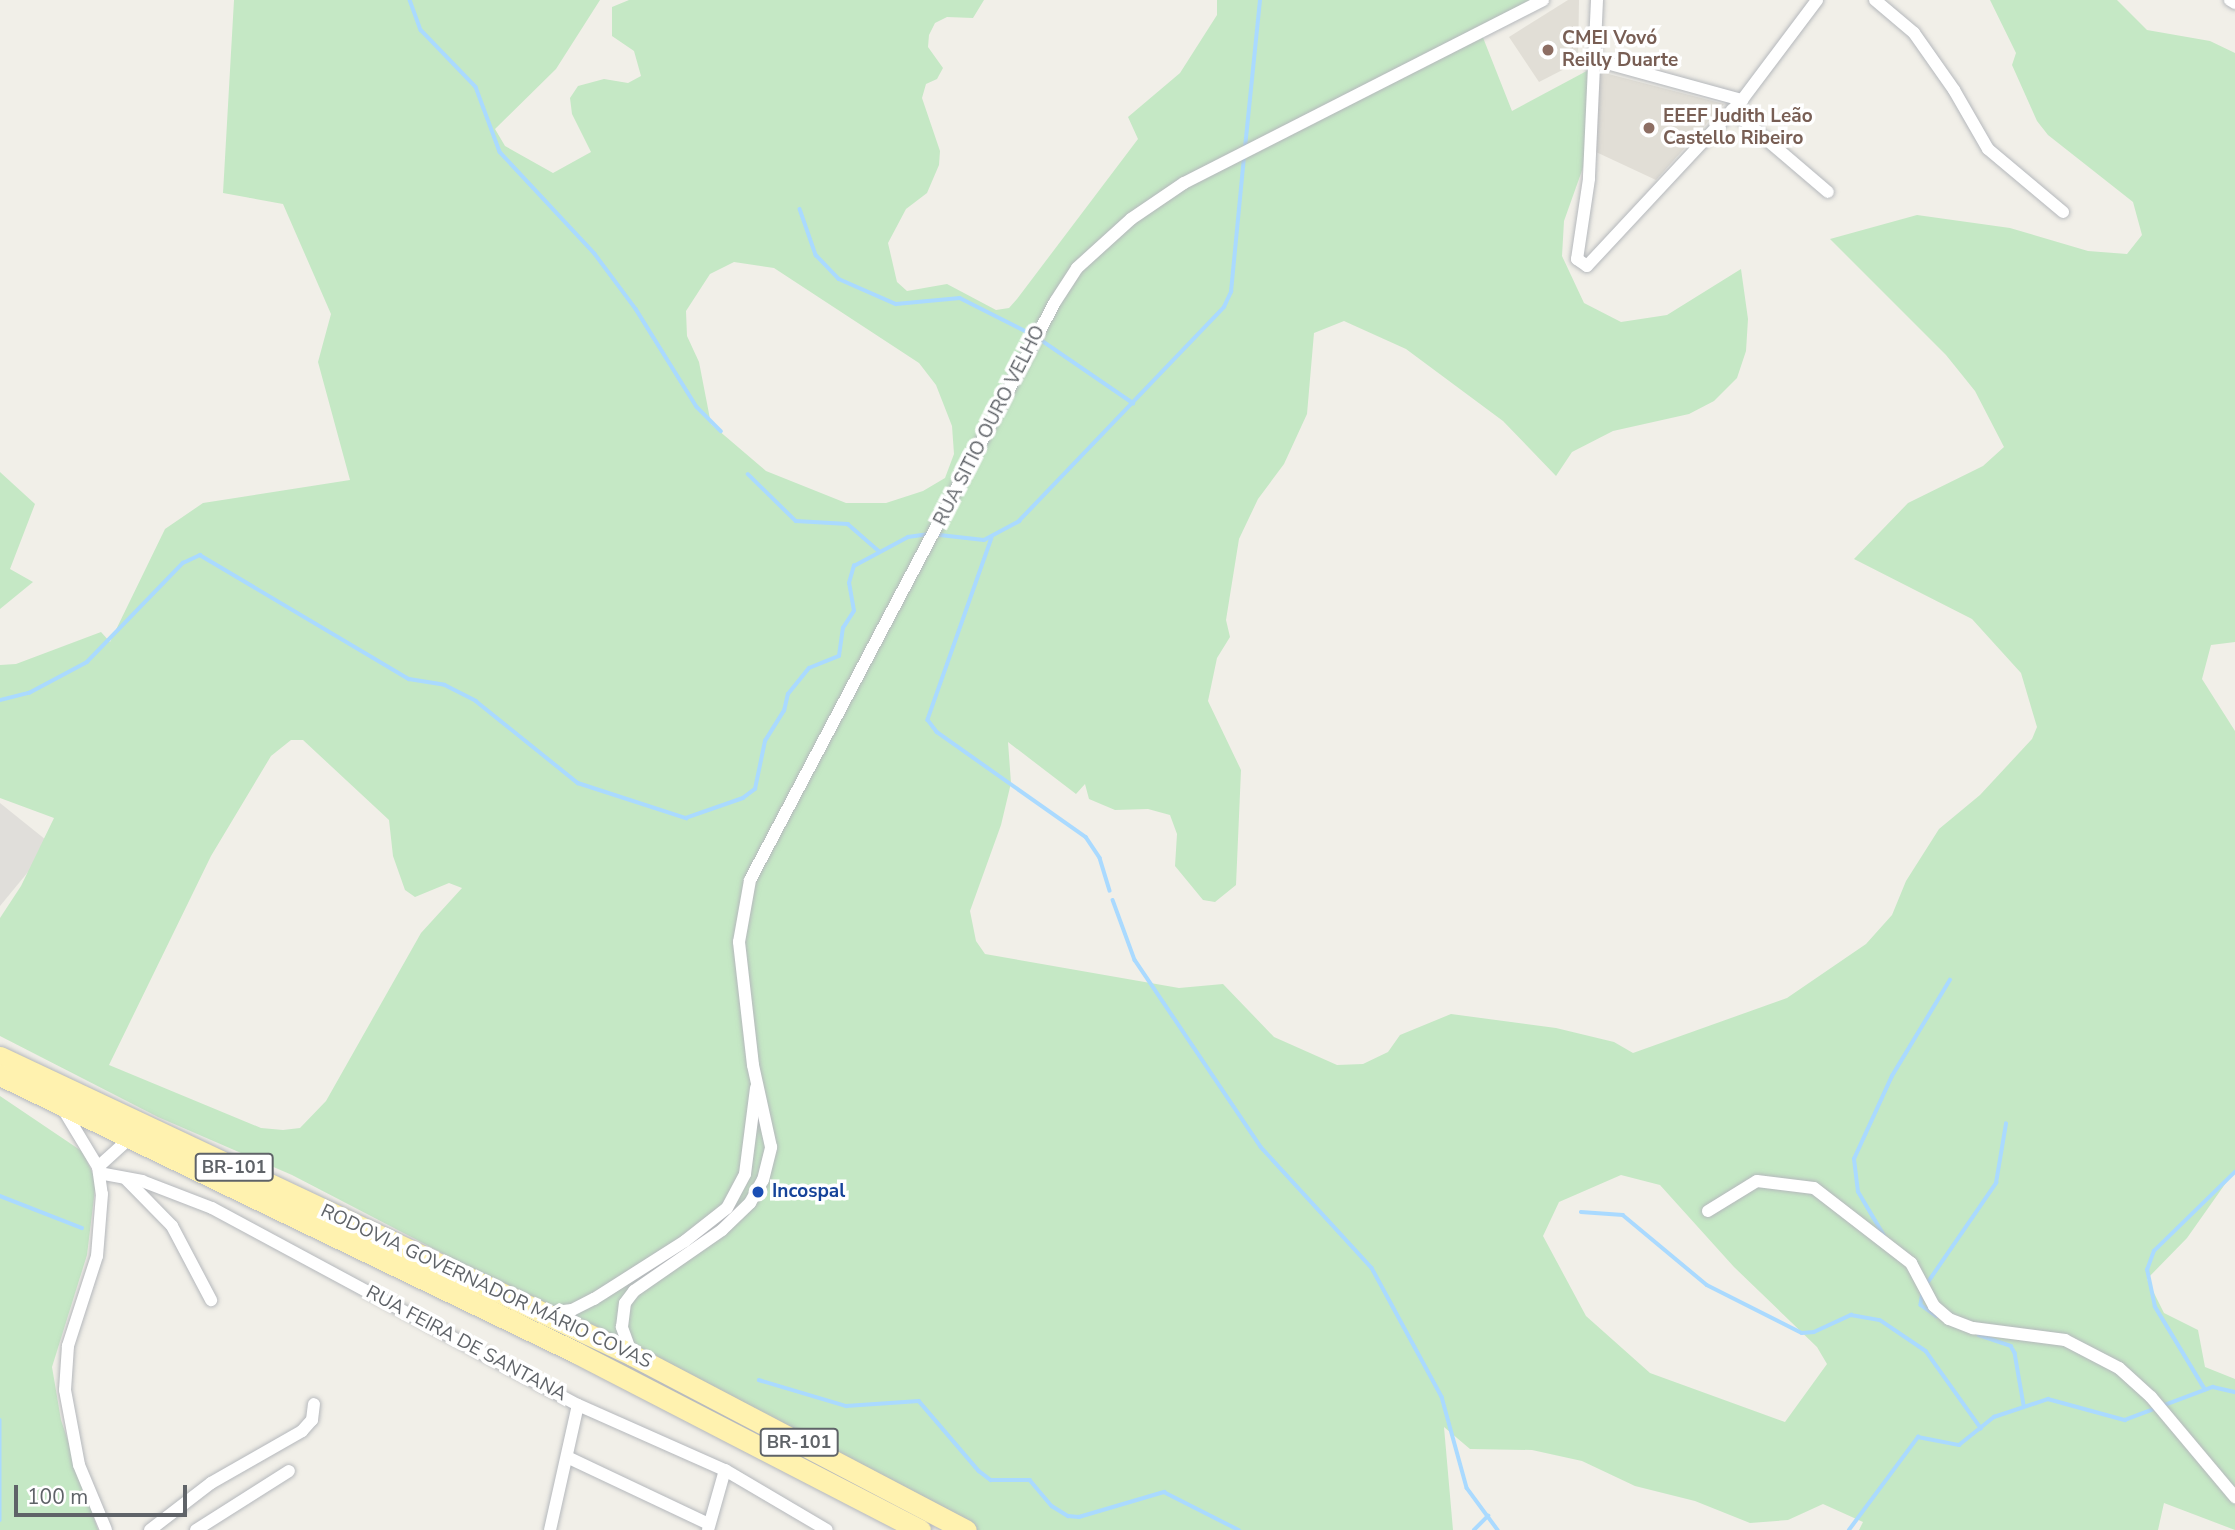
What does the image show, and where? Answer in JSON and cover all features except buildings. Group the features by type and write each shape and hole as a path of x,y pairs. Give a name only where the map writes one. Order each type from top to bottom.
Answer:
{"main road":[{"name":"RODOVIA GOVERNADOR MÁRIO COVAS","path":"0,1057 632,1355 966,1530"},
{"name":"RODOVIA GOVERNADOR MÁRIO COVAS","path":"0,1075 577,1353 920,1530"}],"street":[{"name":"RUA SITIO OURO VELHO","path":"632,1355 622,1326 625,1303 634,1291 722,1230 750,1203 763,1180 771,1147 767,1113 757,1084 738,942 750,880 1055,302 1077,268 1131,219 1184,183 1543,0"},
{"path":"1597,0 1592,59 1589,179 1577,259 1581,265 1587,266 1742,100 1817,0"},
{"path":"1875,0 1914,33 1954,90 1988,149 2063,212"},
{"path":"2230,0 2235,3"},
{"path":"1592,59 1742,100"},
{"path":"1732,110 1828,192"},
{"name":"RUA SITIO OURO VELHO","path":"540,1312 572,1310 594,1299 685,1241 727,1208 745,1174 757,1084"},
{"path":"59,1103 99,1170 103,1222 68,1346 65,1390 79,1465 106,1530"},
{"path":"99,1170 130,1138"},
{"name":"RUA FEIRA DE SANTANA","path":"99,1170 124,1176 212,1208 578,1405 725,1470 827,1530"},
{"path":"124,1176 172,1226 211,1300"},
{"path":"1708,1211 1757,1181 1814,1188 1911,1263 1934,1306 1949,1319 1973,1328 2065,1340 2119,1368 2151,1396 2235,1497"},
{"path":"150,1530 211,1483 302,1431 312,1420 314,1404"},
{"path":"550,1530 578,1405"},
{"path":"567,1457 709,1527 725,1470"},
{"path":"196,1530 289,1471"}],"shaded area":[{"name":"CMEI Vovó Reilly Duarte","path":"1568,0 1579,0 1578,62 1539,82 1509,37"},
{"name":"EEEF Judith Leão Castello Ribeiro","path":"1597,71 1724,104 1656,180 1596,152"},
{"path":"0,803 51,844 0,906"}],"green space":[{"path":"234,0 600,0 556,69 495,129 505,146 553,173 591,152 572,114 570,98 578,86 604,79 628,83 641,76 634,51 612,36 612,7 629,0 984,0 973,18 947,17 935,23 929,35 928,47 943,68 937,79 926,84 922,98 940,151 939,165 927,193 906,209 888,243 897,282 907,291 947,284 996,310 1009,308 1017,299 1138,139 1128,117 1180,73 1217,15 1217,0 1535,0 1480,30 1512,111 1596,66 1585,162 1564,221 1562,256 1584,303 1621,322 1667,315 1741,269 1748,319 1746,351 1737,378 1714,401 1689,414 1613,431 1572,452 1556,476 1503,421 1406,349 1344,321 1314,333 1307,414 1284,464 1258,499 1239,539 1226,620 1230,637 1217,658 1208,701 1241,770 1236,885 1215,902 1203,900 1175,866 1177,834 1170,815 1148,809 1115,810 1089,799 1085,784 1076,794 1008,742 1011,783 1001,825 970,911 976,941 985,954 1179,988 1223,984 1274,1037 1337,1065 1363,1064 1388,1052 1400,1035 1451,1014 1556,1028 1614,1042 1633,1053 1787,998 1866,944 1892,915 1906,881 1939,829 1980,795 2032,739 2037,727 2021,673 1972,619 1854,559 1908,503 1983,466 2004,447 1975,391 1946,355 1830,239 1917,215 2010,228 2088,251 2127,254 2142,235 2133,202 2048,135 2037,121 2012,65 2016,53 1990,0 2117,0 2147,30 2210,41 2235,53 2235,642 2211,645 2202,679 2235,731 2235,1170 2187,1238 2147,1279 2164,1313 2198,1330 2205,1367 2235,1379 2235,1530 2164,1503 2158,1530 1859,1530 1863,1522 1823,1504 1788,1520 1750,1523 1695,1501 1635,1486 1582,1461 1532,1450 1470,1449 1444,1427 1453,1530 975,1530 292,1175 158,1117 0,1036 0,918 21,886 54,818 0,798 0,665 16,664 101,632 110,642 165,529 203,503 350,480 318,362 331,314 283,204 223,193","holes":["734,262 774,268 919,363 936,385 952,426 954,454 945,478 923,491 886,503 846,503 766,471 711,424 699,362 687,336 686,311 710,274","291,740 303,740 389,820 393,856 405,890 415,897 449,883 462,888 421,933 326,1101 300,1128 283,1130 261,1128 109,1065 211,856 271,756","1621,1175 1660,1185 1734,1267 1817,1347 1827,1364 1785,1422 1650,1373 1586,1316 1543,1236 1559,1202"]},
{"path":"0,472 35,504 10,569 33,582 0,609"},
{"path":"0,1096 83,1152 96,1181 87,1255 52,1367 61,1420 98,1530 0,1530"}],"waterway":[{"path":"410,0 421,30 476,87 500,152 595,254 636,309 697,407 721,431"},
{"path":"1245,148 1260,0"},
{"path":"940,535 984,540 1019,521 1224,307 1231,292 1244,158"},
{"path":"800,209 816,255 839,279 896,304 960,298 1033,335"},
{"path":"1041,340 1133,403"},
{"path":"748,474 796,521 848,524 879,551"},
{"path":"0,700 29,693 87,662 183,563 200,555 409,679 445,685 476,701 578,783 686,818 743,798 755,789 765,741 784,711 788,694 809,668 839,656 843,628 854,611 849,583 854,566 908,537 929,534"},
{"path":"992,538 928,720 937,732 1086,837 1100,858 1110,890"},
{"path":"1113,900 1135,960 1261,1147 1372,1268 1442,1397 1467,1488 1498,1530"},
{"path":"1884,1236 1858,1192 1854,1159 1892,1076 1950,980"},
{"path":"1926,1285 1996,1183 2006,1124"},
{"path":"2205,1390 2155,1307 2147,1270 2154,1251 2235,1172"},
{"path":"0,1196 82,1228"},
{"path":"1581,1212 1623,1215 1707,1285 1802,1333 1814,1332 1851,1315 1880,1320 1926,1351 1981,1428"},
{"path":"1923,1292 1921,1305 1937,1316"},
{"path":"1979,1335 2011,1346 2015,1353 2024,1405"},
{"path":"759,1380 846,1406 919,1401 979,1471 991,1480 1030,1480 1052,1506 1068,1516 1079,1517 1164,1492 1239,1530"},
{"path":"1849,1530 1918,1437 1959,1445 1994,1417 2048,1399 2125,1420 2213,1387 2235,1392"},
{"path":"0,1420 0,1520"},
{"path":"1474,1530 1488,1516"}],"place":[{"name":"CMEI Vovó Reilly Duarte","path":"1548,50"},
{"name":"EEEF Judith Leão Castello Ribeiro","path":"1649,128"},
{"name":"Incospal","path":"758,1192"}]}
